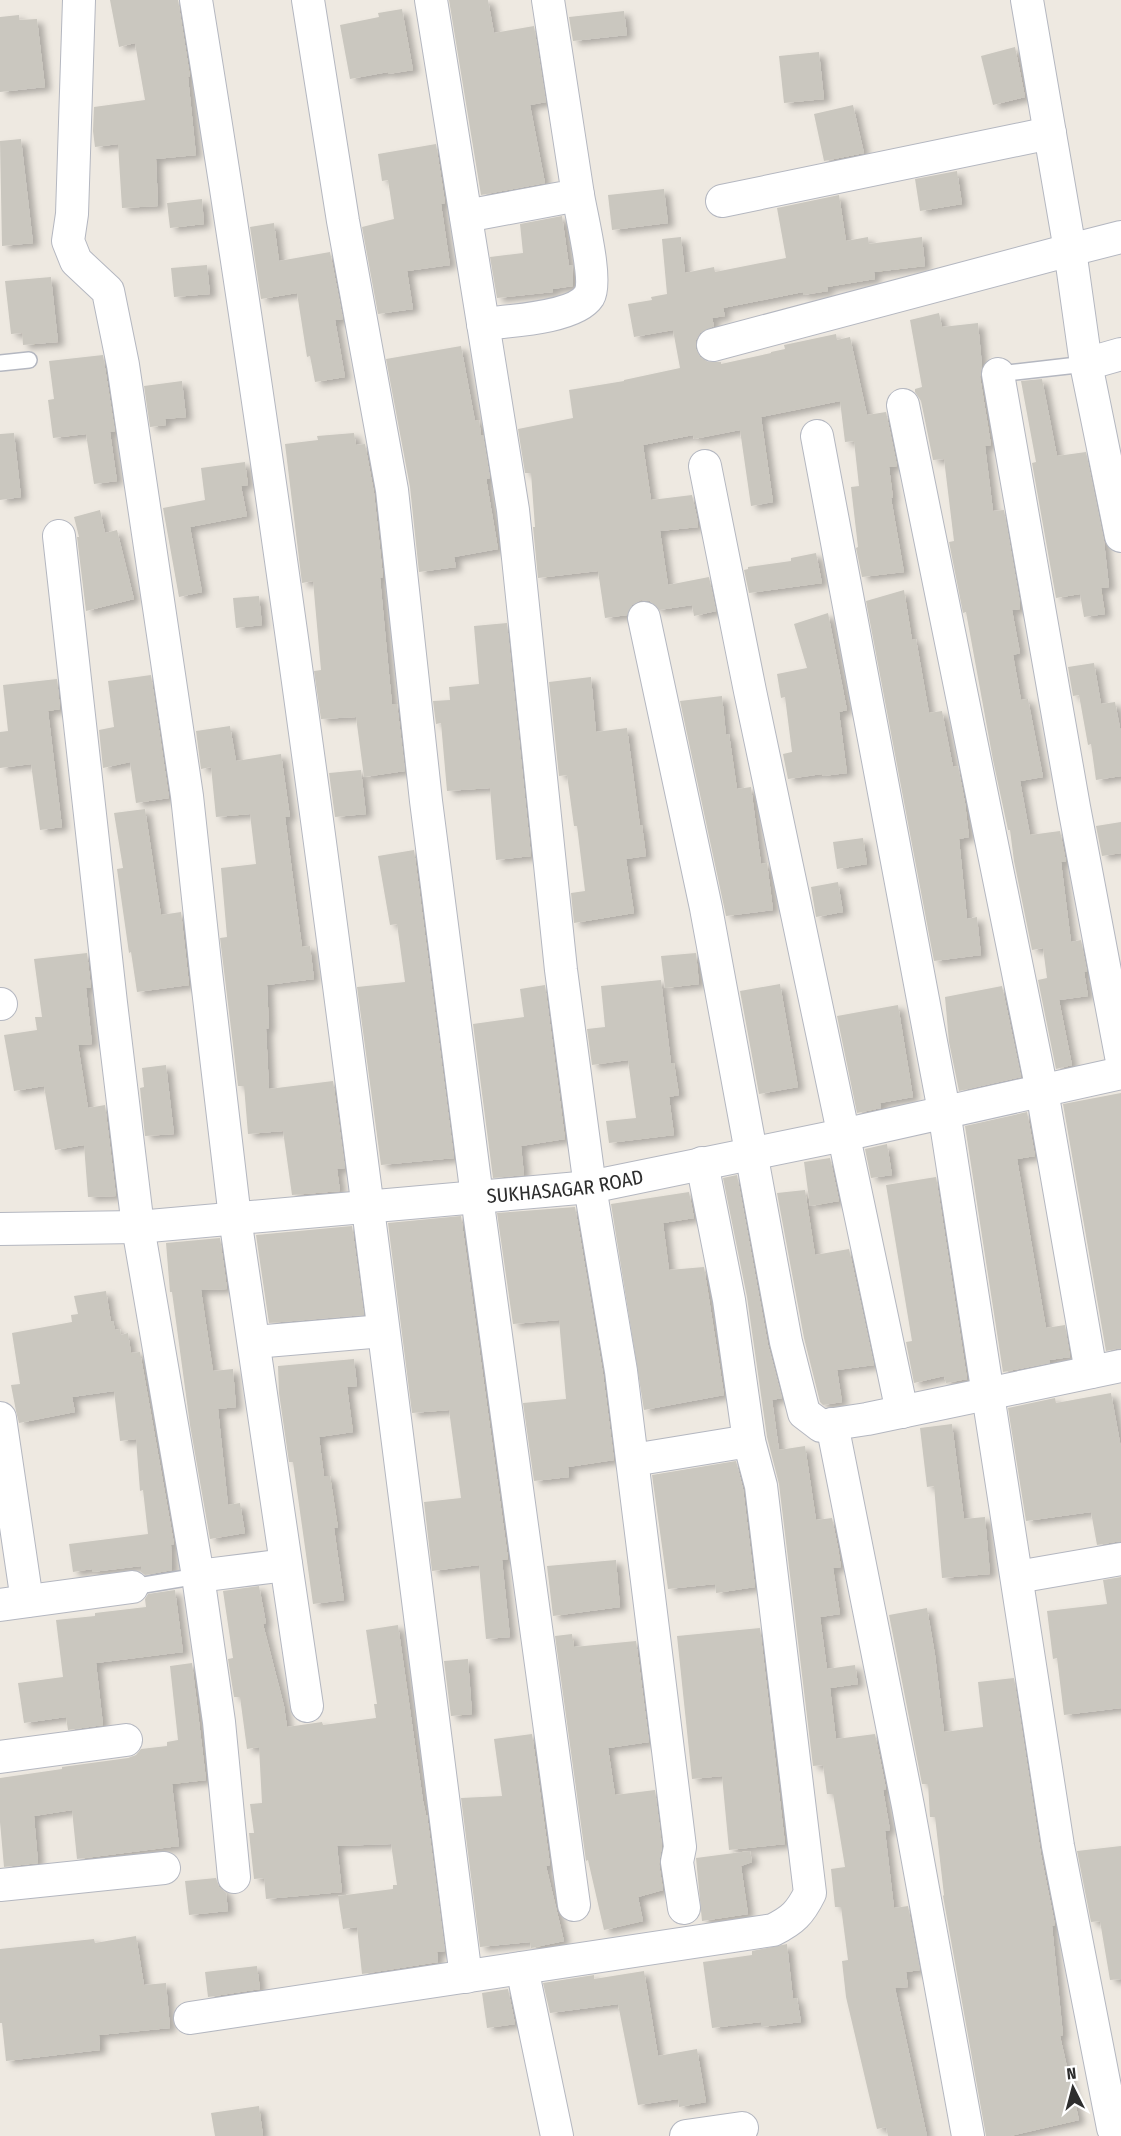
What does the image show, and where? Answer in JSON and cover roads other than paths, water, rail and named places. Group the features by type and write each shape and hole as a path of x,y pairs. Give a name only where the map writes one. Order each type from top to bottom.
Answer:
{"street":[{"path":"79,0 72,214 68,242 76,261 108,291 123,365 187,796 235,1218 307,1706"},
{"path":"196,0 237,252 277,532 466,1977"},
{"path":"308,0 343,221 392,490 426,801 573,1905"},
{"path":"431,0 513,510 560,958 590,1187 621,1371 633,1460 681,1847 677,1862 684,1908"},
{"path":"483,324 560,313 580,305 590,295 592,273 548,0"},
{"path":"1027,0 1070,250 1086,364 1121,536"},
{"path":"722,201 1050,133"},
{"path":"466,216 578,195"},
{"path":"713,345 1121,237"},
{"path":"1086,364 1121,354"},
{"path":"998,374 1074,807 1121,1056"},
{"path":"644,618 706,908 795,1383 804,1413 821,1426 902,1412 1106,1369 1042,1090 903,405"},
{"path":"817,436 944,1111 1058,1846 1113,2128"},
{"path":"705,466 902,1412"},
{"path":"59,536 138,1227 198,1576 219,1722 234,1877"},
{"name":"SUKHASAGAR ROAD","path":"0,1229 138,1227 590,1187 1121,1073"},
{"path":"190,2018 773,1930 790,1921 803,1908 810,1893 761,1486 749,1441 729,1300 702,1163"},
{"path":"254,1342 382,1331"},
{"path":"0,1418 14,1603 132,1587"},
{"path":"832,1424 910,1817 968,2136"},
{"path":"633,1460 749,1441"},
{"path":"1017,1577 1121,1559"},
{"path":"198,1576 286,1565"},
{"path":"0,1757 126,1740"},
{"path":"0,1885 164,1868"},
{"path":"522,1968 557,2136"},
{"path":"686,2136 742,2128"}],"lane":[{"path":"0,363 29,360"},
{"path":"998,374 1086,364"},
{"path":"132,1587 198,1576"}]}
